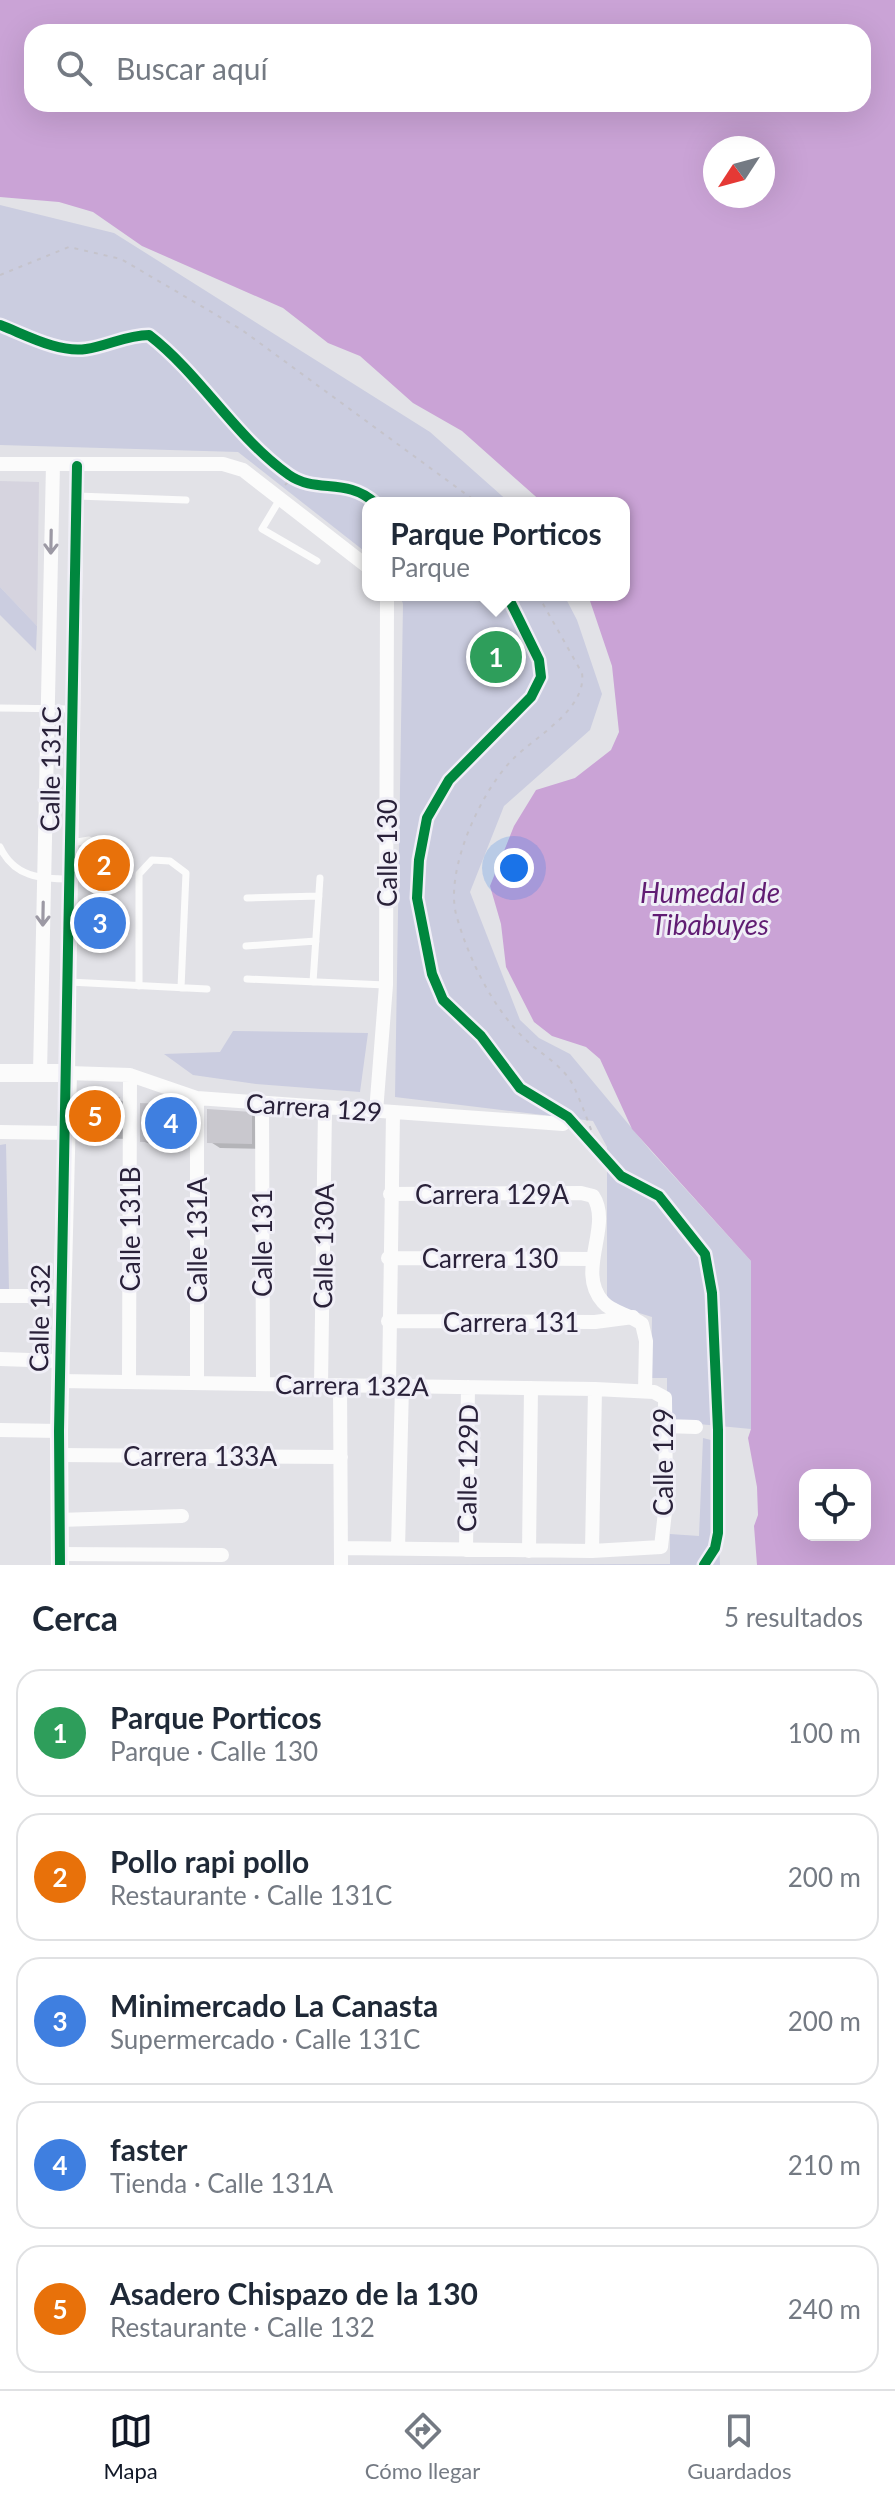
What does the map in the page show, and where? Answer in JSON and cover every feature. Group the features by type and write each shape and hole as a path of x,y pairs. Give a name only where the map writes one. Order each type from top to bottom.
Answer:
{"street":[{"path":"0,464 223,464 243,470 362,562"},
{"name":"Calle 131C","path":"40,1073 53,464"},
{"name":"Calle 131C","path":"68,1073 77,466"},
{"name":"Calle 130","path":"376,1112 386,985 387,601"},
{"path":"0,1073 68,1073"},
{"name":"Carrera 129","path":"68,1073 130,1075 197,1098 571,1125"},
{"name":"Calle 132","path":"60,1559 60,1361 68,1073"},
{"name":"Calle 131B","path":"129,1382 130,1075"},
{"name":"Calle 131A","path":"197,1098 197,1381"},
{"name":"Calle 131","path":"262,1103 263,1383"},
{"name":"Calle 130A","path":"321,1385 325,1108"},
{"path":"393,1113 388,1321 395,1386 398,1549"},
{"path":"0,1132 66,1133"},
{"name":"Carrera 129A","path":"390,1194 581,1193 593,1196 598,1208 592,1259"},
{"name":"Carrera 130","path":"388,1258 592,1259"},
{"path":"592,1259 594,1285 600,1300 633,1317 645,1333 645,1391"},
{"path":"0,1296 62,1296"},
{"name":"Carrera 131","path":"388,1321 595,1322 633,1317"},
{"path":"0,1359 60,1361"},
{"name":"Carrera 132A","path":"60,1381 645,1391"},
{"path":"340,1385 341,1565"},
{"name":"Calle 129D","path":"466,1550 468,1387"},
{"path":"529,1551 531,1388"},
{"path":"341,1548 592,1551 595,1389"},
{"name":"Calle 129","path":"592,1551 661,1547 666,1503 665,1398 645,1391"},
{"path":"665,1426 696,1427"},
{"path":"0,1430 59,1431"},
{"name":"Carrera 133A","path":"59,1455 341,1457"},
{"path":"59,1520 182,1516"},
{"path":"60,1559 222,1555"}],"lane":[{"path":"77,496 186,500"},
{"path":"280,499 262,529 317,561"},
{"path":"0,708 48,709"},
{"name":"Calle 131C","path":"48,709 73,709"},
{"path":"71,843 89,840"},
{"path":"0,847 11,866 44,879 71,879"},
{"path":"139,986 139,874 144,865 152,860 170,861 186,873 181,988"},
{"path":"313,982 320,878"},
{"path":"247,898 319,896"},
{"path":"246,946 316,941"},
{"path":"247,979 386,985"},
{"path":"69,982 207,989"}],"path":[{"path":"0,275 69,247 121,259 242,330 470,497"},
{"path":"280,468 302,480"},
{"path":"541,601 582,673 583,685 576,700 511,761 485,797 465,842 454,889 456,912 468,949 510,1024 559,1066 574,1086 601,1154"},
{"path":"571,1125 610,1167"}],"shaded area":[{"path":"0,205 114,233 430,432 503,497 362,497 362,549 238,452 0,445"},
{"path":"0,481 39,482 37,626 0,587"},
{"path":"0,587 37,626 36,651 0,615"},
{"path":"402,601 567,601 577,620 602,694 590,730 504,806 470,892 520,1020 539,1038 570,1054 650,1150 751,1261 751,1429 667,1421 667,1378 651,1378 652,1317 607,1303 607,1147 593,1121 395,1097"},
{"path":"233,1031 368,1033 360,1092 256,1084 193,1075 164,1054 220,1052"},
{"path":"6,1144 9,1290 0,1290 0,1145"},
{"path":"703,1438 715,1441 720,1565 362,1565 670,1564 670,1534 699,1536"}],"water":[{"name":"Humedal de Tibabuyes","path":"0,0 895,0 895,1565 757,1565 754,1526 758,1515 757,1487 748,1438 751,1429 751,1261 632,1129 600,1059 586,1047 552,1036 534,1022 506,967 501,924 490,886 514,826 536,790 575,778 611,750 619,732 612,666 590,601 630,601 630,497 536,497 462,431 413,403 360,356 328,343 283,308 142,246 93,212 59,202 0,197"}],"building":[{"path":"79,1096 120,1097 120,1135 78,1134"},
{"path":"140,1103 187,1105 187,1140 140,1142"},
{"path":"207,1109 252,1112 252,1144 207,1143"}],"cycle path":[{"path":"0,325 42,342 75,350 149,335 185,368 252,443 289,475 310,484 354,490 367,497"},
{"path":"60,1565 59,1431 77,466"},
{"path":"510,601 539,660 541,677 531,697 449,780 427,818 419,860 417,898 432,974 443,1000 481,1036 520,1088 568,1117 621,1176 659,1196 705,1254 712,1293 718,1430 718,1533 715,1548 704,1565"}],"place":[{"name":"Parque Porticos","path":"496,657"},
{"name":"Pollo rapi pollo","path":"104,865"},
{"name":"Minimercado La Canasta","path":"100,923"},
{"name":"Asadero Chispazo de la 130","path":"95,1116"},
{"name":"faster","path":"171,1123"}]}
